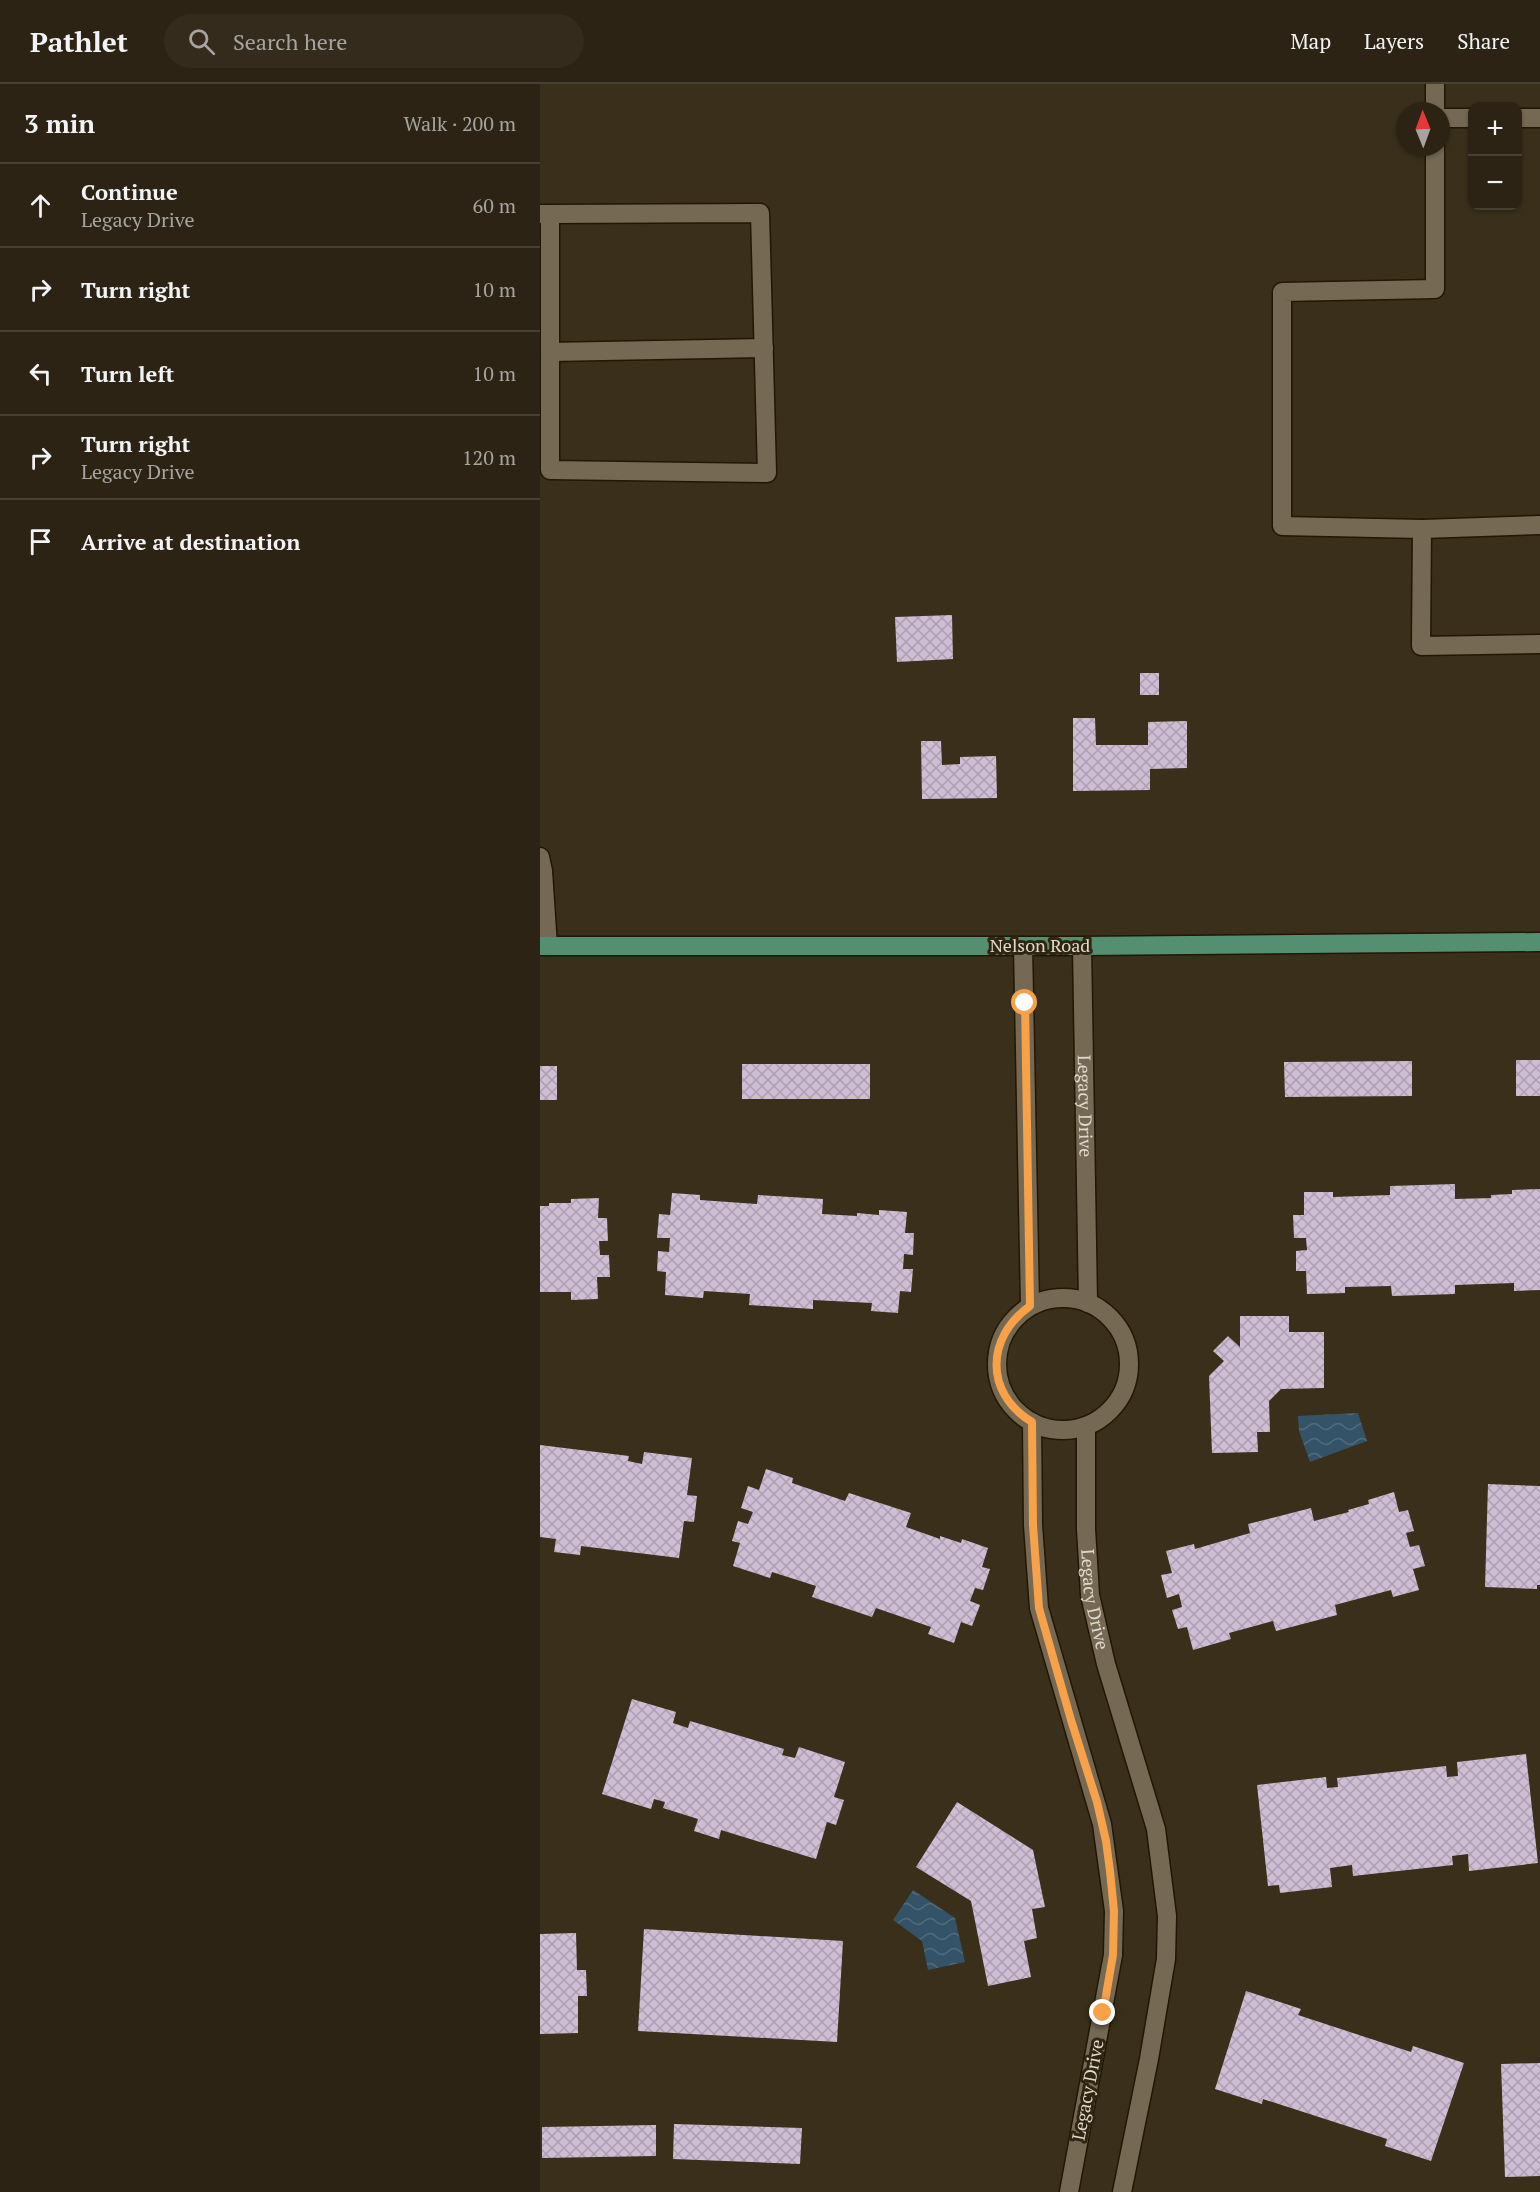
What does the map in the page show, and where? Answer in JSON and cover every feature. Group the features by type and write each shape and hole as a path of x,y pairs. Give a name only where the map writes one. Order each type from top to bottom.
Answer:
{"main road":[{"name":"Nelson Road","path":"544,946 1082,946 1540,942"}],"street":[{"path":"1435,84 1435,102"},
{"path":"1450,118 1468,118"},
{"path":"1522,118 1540,118"},
{"path":"1435,156 1435,289 1282,292 1282,526 1422,529 1540,525"},
{"path":"760,213 767,472 550,470 550,352 545,214 760,213"},
{"path":"550,352 764,348"},
{"path":"1422,529 1421,646 1540,644"},
{"path":"540,857 543,871 544,946"},
{"path":"1023,946 1030,1306"},
{"name":"Legacy Drive","path":"1082,946 1089,1303"},
{"path":"1065,1298 1089,1303 1099,1308 1117,1325 1126,1345 1129,1366 1124,1388 1113,1407 1086,1426 1053,1429 1032,1422 1023,1417 1007,1400 998,1377 996,1365 1000,1342 1005,1331 1012,1321 1030,1306 1041,1301 1065,1298"},
{"name":"Legacy Drive","path":"1032,1422 1033,1525 1039,1608 1102,1824 1114,1911 1113,1955 1069,2192"},
{"name":"Legacy Drive","path":"1086,1426 1086,1529 1090,1595 1106,1664 1156,1829 1167,1916 1166,1959 1149,2059 1122,2192"}],"water":[{"path":"1358,1413 1367,1441 1310,1462 1299,1431 1298,1416"},
{"path":"913,1890 955,1918 965,1962 928,1970 922,1941 893,1920"}],"building":[{"path":"952,615 953,659 897,662 895,617"},
{"path":"1140,673 1159,673 1159,695 1140,695"},
{"path":"1073,718 1095,718 1096,745 1148,745 1148,722 1187,721 1187,768 1150,769 1150,790 1073,791"},
{"path":"921,741 941,741 942,765 960,764 960,757 996,756 997,798 922,799"},
{"path":"1516,1060 1540,1060 1540,1096 1516,1096"},
{"path":"1412,1061 1412,1096 1285,1097 1284,1062"},
{"path":"742,1064 870,1064 870,1099 742,1099"},
{"path":"540,1066 557,1066 557,1100 540,1100"},
{"path":"1455,1184 1455,1199 1491,1198 1491,1195 1512,1194 1512,1190 1540,1189 1540,1290 1514,1291 1514,1283 1455,1285 1455,1294 1392,1296 1391,1286 1345,1287 1345,1293 1307,1294 1306,1271 1296,1271 1296,1251 1307,1250 1306,1238 1294,1238 1293,1215 1304,1215 1304,1192 1333,1192 1333,1197 1390,1195 1390,1186"},
{"path":"672,1193 700,1195 700,1200 757,1204 758,1195 823,1199 822,1214 857,1216 857,1213 879,1215 879,1210 907,1212 905,1233 914,1233 913,1255 904,1254 903,1269 913,1269 911,1292 900,1291 898,1313 871,1311 872,1303 813,1300 813,1309 749,1305 750,1294 704,1291 703,1298 665,1295 666,1272 657,1271 658,1251 669,1252 670,1238 657,1238 659,1214 670,1215"},
{"path":"599,1198 598,1218 607,1218 608,1241 599,1241 600,1255 609,1255 610,1277 597,1277 598,1299 571,1300 571,1292 540,1292 540,1206 549,1206 549,1203 571,1203 571,1199"},
{"path":"1240,1316 1289,1316 1289,1332 1324,1332 1324,1388 1281,1389 1269,1401 1270,1432 1257,1432 1258,1452 1212,1453 1209,1376 1224,1361 1213,1351 1228,1336 1240,1347"},
{"path":"540,1445 629,1456 628,1461 642,1464 644,1452 692,1458 687,1495 697,1496 694,1522 684,1521 679,1558 581,1546 580,1555 554,1552 556,1539 540,1537"},
{"path":"766,1469 793,1478 792,1483 845,1501 849,1493 911,1513 906,1527 940,1539 940,1536 961,1543 962,1539 988,1548 982,1567 990,1569 983,1590 975,1588 970,1601 980,1605 972,1626 961,1622 954,1643 928,1634 931,1627 876,1608 872,1617 812,1597 816,1586 772,1572 770,1578 733,1566 740,1543 732,1541 738,1521 748,1524 753,1512 741,1508 748,1486 759,1490"},
{"path":"1488,1484 1540,1486 1540,1585 1537,1585 1537,1589 1485,1587"},
{"path":"1394,1492 1399,1512 1408,1510 1414,1531 1406,1533 1410,1547 1419,1545 1425,1566 1413,1569 1419,1590 1393,1597 1391,1590 1335,1605 1337,1615 1276,1631 1273,1621 1229,1633 1231,1639 1193,1650 1187,1627 1178,1629 1172,1610 1182,1607 1179,1594 1167,1598 1161,1575 1172,1573 1166,1551 1194,1544 1195,1549 1250,1533 1248,1524 1311,1508 1314,1521 1349,1512 1348,1510 1369,1504 1368,1500"},
{"path":"632,1699 676,1712 673,1723 688,1728 690,1721 784,1749 782,1755 795,1758 799,1747 845,1762 834,1797 844,1800 836,1825 827,1822 816,1859 721,1830 719,1839 694,1831 698,1819 663,1808 665,1802 654,1799 651,1809 602,1794"},
{"path":"1526,1754 1538,1863 1469,1871 1468,1854 1452,1856 1453,1865 1353,1876 1352,1865 1330,1868 1332,1887 1280,1893 1279,1885 1268,1886 1257,1785 1326,1777 1327,1788 1338,1787 1337,1778 1446,1766 1447,1777 1458,1776 1457,1762"},
{"path":"957,1802 1033,1850 1045,1907 1032,1909 1037,1938 1024,1941 1031,1977 988,1986 971,1901 916,1867"},
{"path":"644,1929 843,1941 837,2042 638,2031"},
{"path":"576,1933 577,1970 586,1970 587,1996 578,1996 578,2033 540,2034 540,1934"},
{"path":"1246,1991 1301,2009 1298,2015 1411,2052 1413,2046 1464,2063 1431,2161 1385,2146 1387,2139 1263,2099 1262,2104 1215,2089"},
{"path":"1540,2063 1540,2176 1505,2177 1501,2064"},
{"path":"674,2124 802,2128 800,2164 673,2159"},
{"path":"656,2125 656,2156 542,2158 542,2127"}],"route":[{"path":"1025,1003 1030,1306 1020,1313 1005,1331 1000,1342 996,1365 1001,1389 1007,1400 1023,1417 1032,1422 1033,1525 1039,1608 1097,1802 1106,1841 1114,1911 1113,1955 1103,2013"}]}
